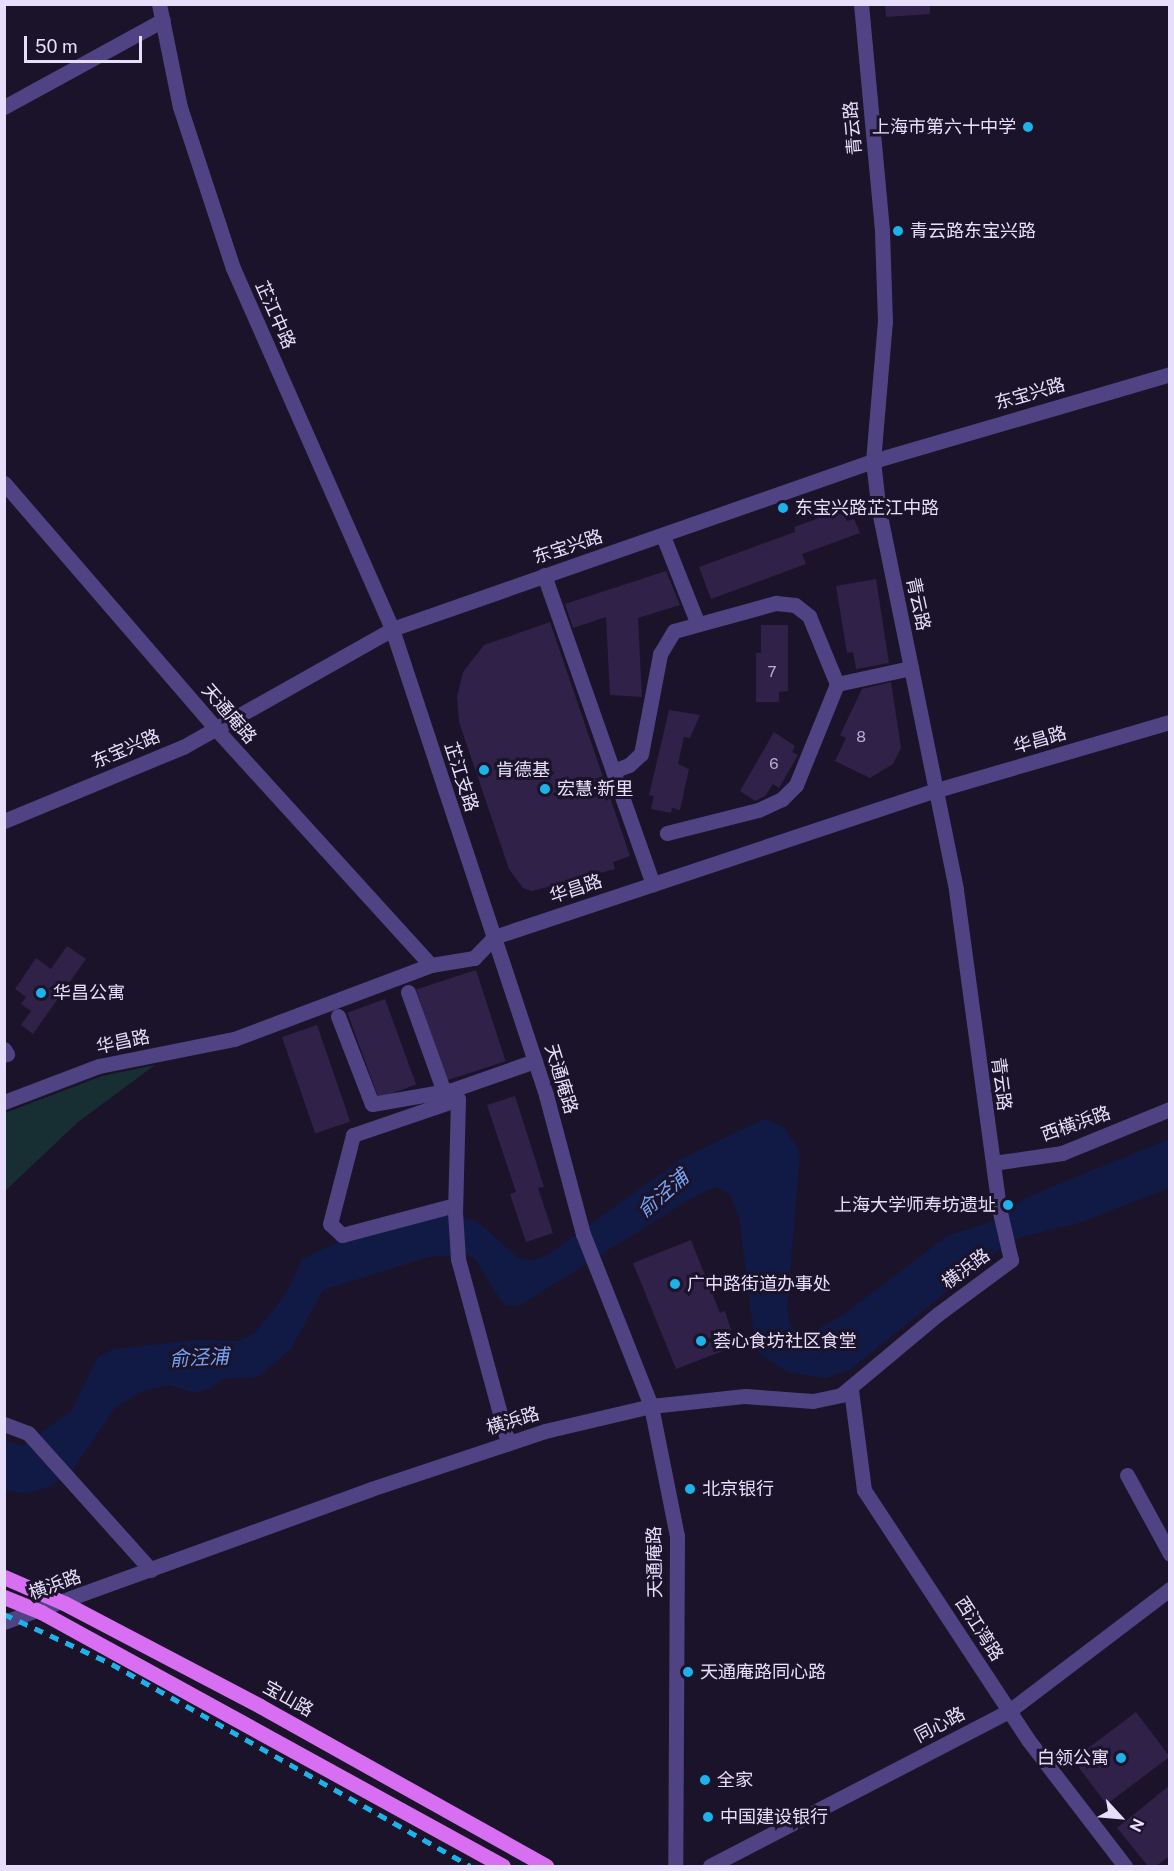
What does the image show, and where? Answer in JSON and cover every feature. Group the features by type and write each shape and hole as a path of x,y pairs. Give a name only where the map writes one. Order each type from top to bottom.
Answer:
{"main road":[{"name":"宝山路","path":"4,1577 64,1603 260,1706 546,1866"},
{"path":"4,1597 41,1612 503,1866"}],"street":[{"name":"芷江中路","path":"159,4 180,107 233,268 392,629"},
{"name":"青云路","path":"861,4 882,230 885,322 873,461 878,504 937,790 965,948 999,1208 1010,1256"},
{"path":"4,107 163,21"},
{"name":"东宝兴路","path":"4,821 183,747 392,629 873,461 1170,374"},
{"name":"天通庵路","path":"4,483 216,729 431,965"},
{"path":"663,536 697,622"},
{"path":"544,575 652,884"},
{"path":"613,771 629,765 641,754 660,654 674,631 697,622 776,603 795,605 809,616 818,630 837,684 803,770 782,800 758,810 667,833"},
{"name":"芷江支路","path":"392,629 494,937"},
{"path":"837,684 911,668"},
{"name":"华昌路","path":"4,1102 99,1066 234,1039 431,965 474,957 494,937 937,790 1170,722"},
{"name":"天通庵路","path":"494,937 535,1061 583,1234 651,1406 677,1536 675,1866"},
{"path":"408,992 444,1092"},
{"path":"338,1016 372,1104 444,1092 535,1061"},
{"path":"455,1209 342,1234 330,1224 353,1135 458,1099 455,1209 458,1259 507,1443"},
{"name":"西横浜路","path":"993,1162 1062,1153 1170,1109"},
{"name":"横浜路","path":"4,1622 41,1612 151,1570 507,1443 651,1406 754,1395 813,1401 851,1390 929,1321 1010,1256"},
{"name":"西江湾路","path":"851,1390 864,1490 1009,1711 1125,1866"},
{"path":"4,1424 28,1433 151,1570"},
{"path":"1127,1475 1170,1554"},
{"name":"同心路","path":"710,1866 1009,1711 1170,1589"}],"green space":[{"path":"155,1065 78,1122 5,1191 5,1113 102,1076"}],"water":[{"name":"俞泾浦","path":"765,1119 784,1127 800,1152 787,1310 791,1326 797,1334 805,1336 843,1315 947,1236 994,1221 1025,1198 1169,1139 1169,1188 1079,1223 1021,1237 1002,1247 850,1370 826,1378 787,1372 759,1353 754,1338 739,1217 730,1195 716,1187 692,1198 519,1306 506,1305 500,1299 475,1259 466,1255 429,1257 323,1290 291,1349 258,1377 223,1379 212,1388 195,1393 169,1385 140,1392 115,1408 74,1468 51,1486 26,1494 5,1490 4,1440 23,1446 72,1410 98,1357 114,1349 195,1340 239,1341 254,1334 267,1318 288,1290 302,1259 341,1241 442,1215 476,1220 517,1257 532,1261 549,1254 681,1159"}],"building":[{"path":"885,4 930,4 930,14 886,17"},
{"path":"836,512 837,515 844,513 847,521 854,519 860,533 802,554 806,564 711,599 699,567 795,532 794,527"},
{"path":"666,571 680,605 638,618 642,697 610,695 606,617 573,628 565,604"},
{"path":"876,579 889,663 856,669 853,652 847,653 836,586"},
{"name":"宏慧·新里","path":"550,622 630,856 613,862 615,869 532,891 523,888 509,869 459,722 457,697 463,672 484,645"},
{"path":"761,625 788,625 788,691 779,692 779,702 756,702 756,653 761,653"},
{"path":"891,682 901,748 893,764 870,778 835,761 846,738 840,735 862,689"},
{"path":"669,710 700,715 690,738 684,737 678,764 689,769 680,810 672,808 671,813 651,809 654,796 649,795"},
{"path":"774,732 795,746 792,752 798,755 779,788 773,784 765,796 755,801 740,791"},
{"name":"华昌公寓","path":"67,946 86,959 33,1034 21,1025 31,1011 21,1004 26,997 15,989 36,958 51,969"},
{"path":"476,970 506,1061 446,1081 416,989"},
{"path":"385,999 416,1085 379,1098 347,1013"},
{"path":"317,1025 350,1121 315,1133 282,1037"},
{"path":"515,1096 544,1187 538,1188 553,1233 526,1242 510,1194 516,1192 487,1105"},
{"path":"691,1240 720,1313 725,1311 736,1346 676,1369 633,1263"},
{"name":"白领公寓","path":"1136,1712 1170,1757 1107,1804 1073,1760"},
{"path":"1170,1785 1170,1856 1156,1866 1148,1866 1117,1828"}],"railway":[{"path":"4,1614 112,1664 470,1866"}],"place":[{"name":"上海市第六十中学","path":"1028,127"},
{"name":"青云路东宝兴路","path":"898,231"},
{"name":"东宝兴路芷江中路","path":"783,508"},
{"name":"肯德基","path":"484,770"},
{"name":"宏慧·新里","path":"545,789"},
{"name":"华昌公寓","path":"41,993"},
{"name":"上海大学师寿坊遗址","path":"1008,1205"},
{"name":"广中路街道办事处","path":"675,1284"},
{"name":"荟心食坊社区食堂","path":"701,1341"},
{"name":"北京银行","path":"690,1489"},
{"name":"天通庵路同心路","path":"688,1672"},
{"name":"白领公寓","path":"1121,1758"},
{"name":"全家","path":"705,1780"},
{"name":"中国建设银行","path":"708,1817"}]}
